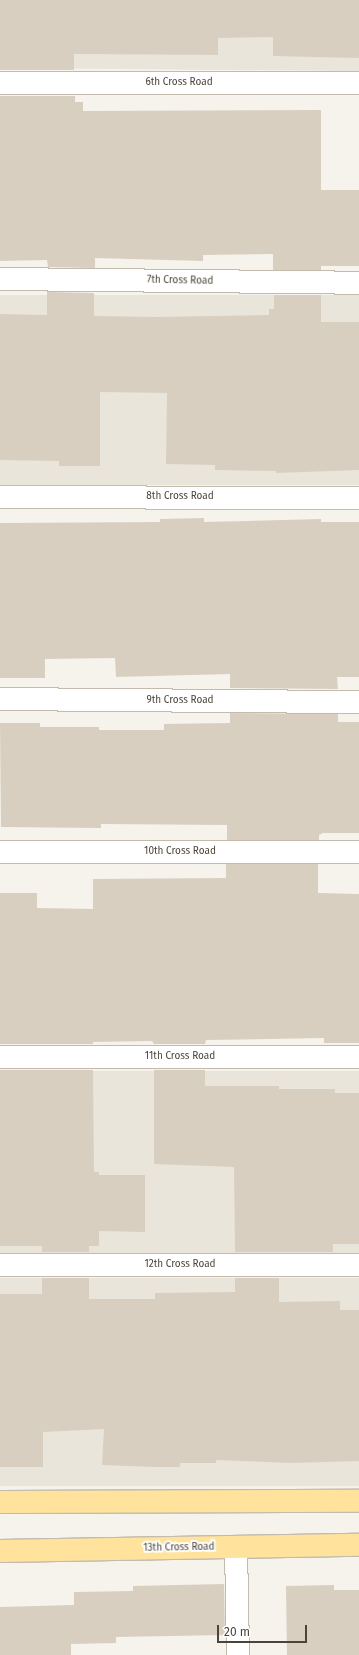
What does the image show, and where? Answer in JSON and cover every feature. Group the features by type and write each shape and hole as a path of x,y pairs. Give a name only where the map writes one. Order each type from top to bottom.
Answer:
{"main road":[{"path":"0,1502 359,1501"},
{"name":"13th Cross Road","path":"0,1551 359,1545"}],"street":[{"name":"6th Cross Road","path":"0,83 359,83"},
{"name":"7th Cross Road","path":"0,280 359,283"},
{"name":"8th Cross Road","path":"0,497 359,498"},
{"name":"9th Cross Road","path":"0,699 359,702"},
{"name":"10th Cross Road","path":"0,852 359,852"},
{"name":"11th Cross Road","path":"0,1057 359,1057"},
{"name":"12th Cross Road","path":"0,1265 359,1265"},
{"path":"236,1547 238,1655"}],"shaded area":[{"path":"359,0 359,71 0,68"},
{"path":"0,295 359,295 359,485 0,485"},
{"path":"0,1071 359,1071 359,1254 0,1254"},
{"path":"0,1278 359,1278 359,1486 0,1486"}],"building":[{"path":"0,0 359,0 359,58 273,56 273,37 218,38 218,55 74,54 74,70 0,70"},
{"path":"0,96 75,96 75,102 83,102 83,111 321,110 321,190 359,190 359,266 321,266 321,270 273,270 273,254 203,255 203,261 95,258 95,268 48,267 47,260 0,261"},
{"path":"47,292 94,293 94,316 158,317 269,315 269,309 274,309 274,295 321,295 321,322 359,322 359,470 276,473 276,471 215,470 215,465 166,464 167,393 100,392 100,466 59,466 59,461 0,460 0,314 47,315"},
{"path":"204,518 204,522 321,519 321,522 359,522 359,677 337,677 338,689 230,688 230,674 116,677 115,658 45,659 45,678 0,678 0,523 160,522 160,519"},
{"path":"230,713 338,714 338,722 359,722 359,833 323,833 319,835 319,840 227,840 227,825 101,824 101,828 1,827 0,723 40,723 40,727 99,727 99,730 164,730 164,724 230,723"},
{"path":"226,864 318,864 318,893 359,894 359,1043 324,1043 324,1038 206,1040 205,1044 154,1044 152,1041 93,1042 93,1044 0,1044 0,893 37,893 37,908 93,909 93,879 226,878"},
{"path":"0,1070 93,1070 94,1172 99,1172 99,1175 145,1175 145,1232 99,1231 99,1246 89,1246 89,1252 42,1252 42,1246 0,1246"},
{"path":"154,1070 205,1070 205,1086 279,1086 279,1089 335,1089 335,1093 359,1093 359,1244 333,1244 333,1252 235,1252 234,1167 154,1164"},
{"path":"42,1278 89,1278 89,1299 155,1299 155,1293 235,1292 235,1278 279,1278 279,1302 340,1301 340,1310 359,1310 359,1461 291,1463 216,1460 216,1463 180,1463 180,1467 102,1465 104,1429 43,1432 43,1467 0,1467 0,1294 42,1294"},
{"path":"224,1584 225,1635 116,1637 116,1643 71,1644 71,1655 0,1655 0,1607 74,1605 74,1592 133,1591 133,1586"},
{"path":"334,1585 334,1590 359,1590 359,1655 287,1655 286,1586"}]}
